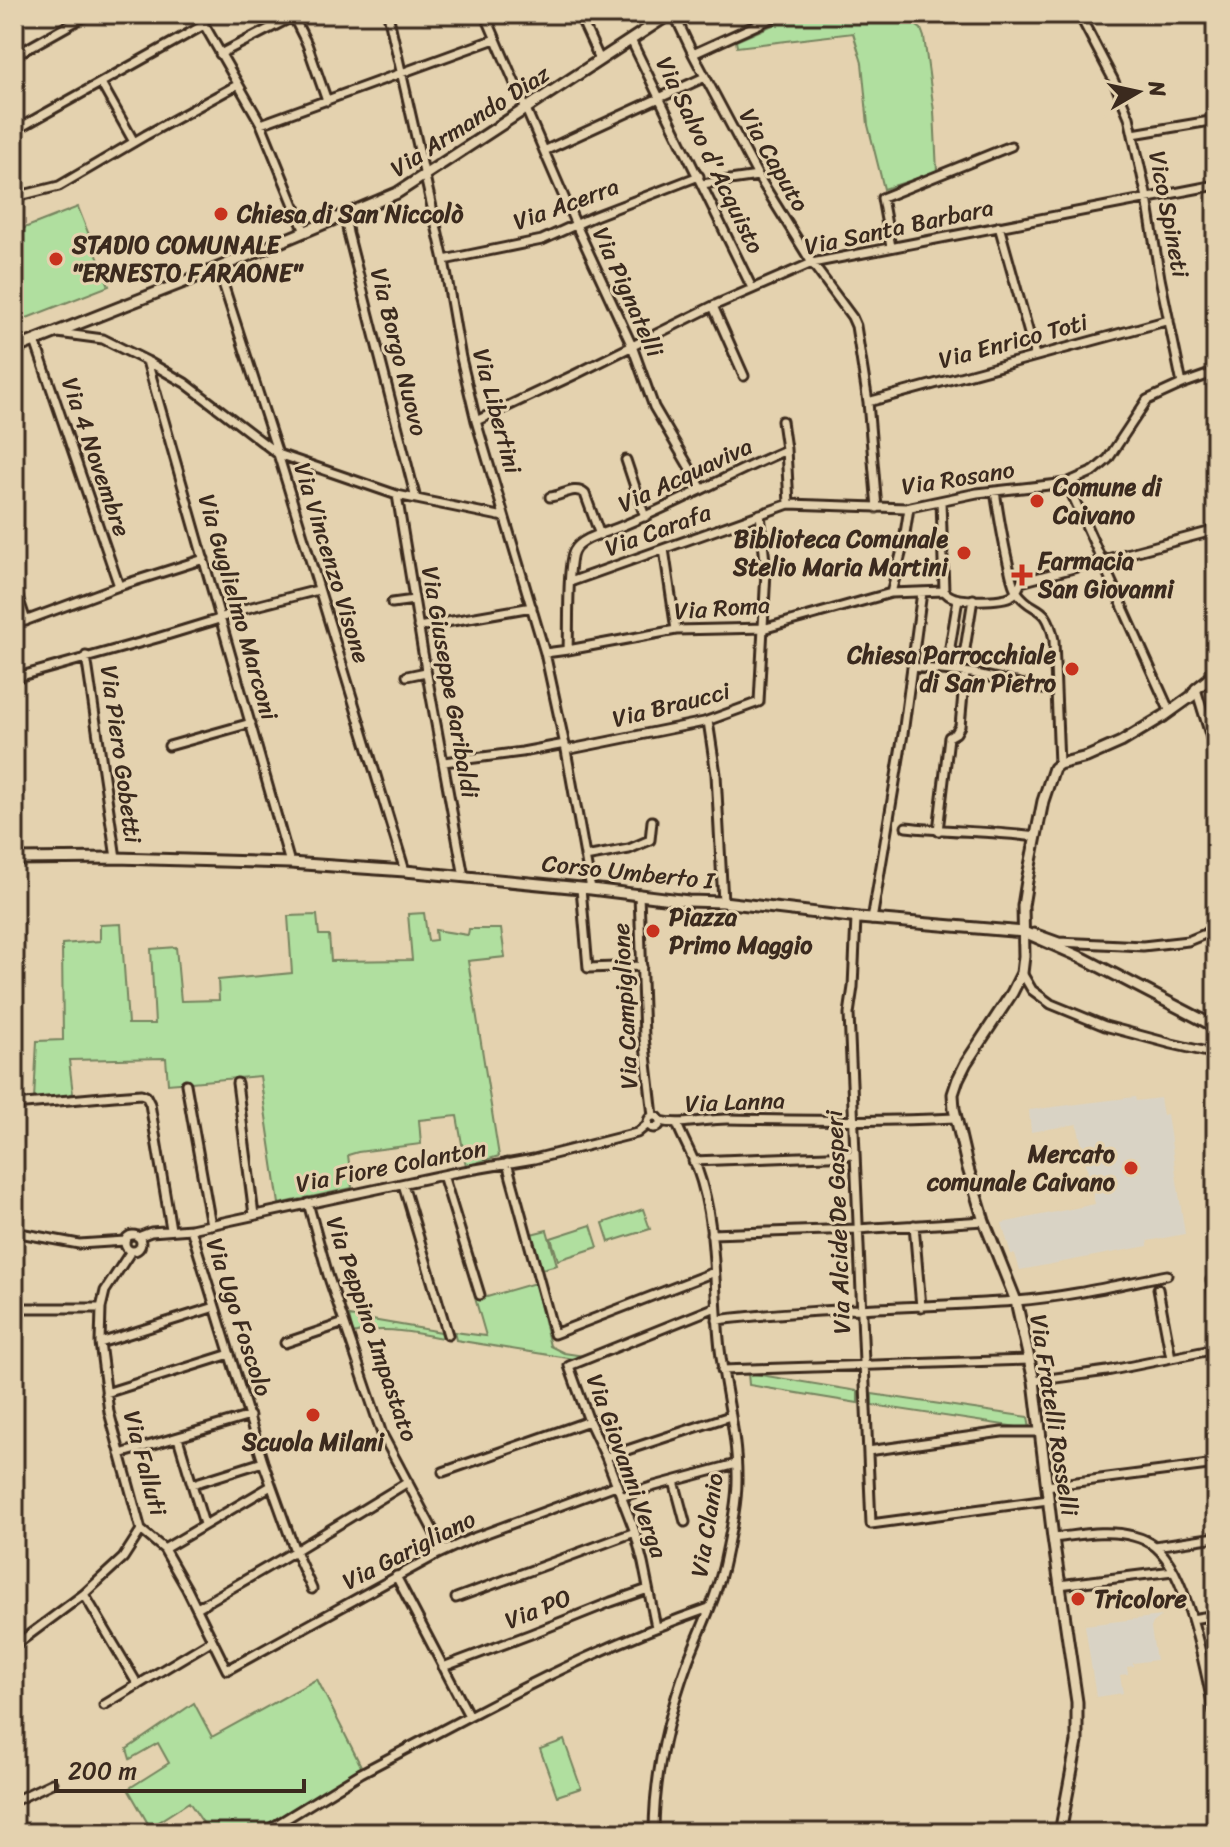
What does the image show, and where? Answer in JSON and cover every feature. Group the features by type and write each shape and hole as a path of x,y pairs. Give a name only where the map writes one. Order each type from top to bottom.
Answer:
{"main road":[{"name":"Via Armando Diaz","path":"14,349 397,193 672,14"},
{"path":"1059,764 1087,757 1121,742 1170,712 1216,673"},
{"name":"Via Fratelli Rosselli","path":"1059,764 1054,768 1043,801 1023,906 1022,973 958,1079 953,1094 955,1118 967,1165 984,1221 1016,1301 1034,1381 1077,1702 1078,1726 1060,1833"},
{"name":"Corso Umberto I","path":"17,859 116,858 290,863 405,871 872,920 1024,932 1083,958 1216,1027"}],"street":[{"path":"14,56 89,14"},
{"path":"198,14 261,124 305,232"},
{"name":"Via Libertini","path":"388,14 444,260 461,358 476,421 545,653 565,747 585,857 588,968 642,966"},
{"name":"Via Pignatelli","path":"485,14 632,346 654,407 702,489"},
{"path":"579,14 600,60"},
{"name":"Via Caputo","path":"672,14 758,176 856,326 868,402 877,508"},
{"path":"693,54 781,14"},
{"name":"Vico Spineti","path":"1079,14 1129,117 1182,384"},
{"path":"220,54 296,15 327,101"},
{"path":"14,131 204,25"},
{"path":"261,124 495,39"},
{"name":"Via Salvo d'Acquisto","path":"631,40 752,288"},
{"path":"544,151 705,77"},
{"path":"101,83 134,142"},
{"path":"14,178 23,195 59,186 237,85"},
{"path":"1133,134 1216,120"},
{"path":"891,247 882,198 1011,146"},
{"name":"Via Acerra","path":"444,260 542,240 700,180 758,176"},
{"name":"Via Santa Barbara","path":"476,421 713,306 812,263 1216,185"},
{"name":"Via Borgo Nuovo","path":"345,215 416,499"},
{"path":"999,226 1035,355"},
{"name":"Via Vincenzo Visone","path":"218,268 405,871"},
{"path":"713,306 744,376"},
{"name":"Via Enrico Toti","path":"868,402 1169,320"},
{"path":"56,332 103,339 147,361 185,383 278,454 397,495 504,517"},
{"name":"Via 4 Novembre","path":"35,341 119,586"},
{"name":"Via Guglielmo Marconi","path":"147,361 290,863"},
{"name":"Via Rosano","path":"760,514 789,504 909,508 977,493 1067,483 1094,471 1108,459 1147,400 1216,372"},
{"path":"782,421 789,504"},
{"name":"Via Acquaviva","path":"570,582 575,548 786,450"},
{"path":"626,460 645,517"},
{"path":"1067,483 1170,712"},
{"name":"Via Acquaviva","path":"550,497 581,490 600,535"},
{"path":"995,491 1016,592 1049,619 1054,640 1059,764"},
{"name":"Via Giuseppe Garibaldi","path":"397,495 464,877"},
{"path":"941,501 944,591 958,599 1004,598 1016,592 1021,582 1216,530"},
{"path":"891,593 909,508"},
{"path":"760,514 766,571 762,628"},
{"name":"Via Carafa","path":"570,582 760,514"},
{"path":"664,549 676,630"},
{"path":"14,625 204,559"},
{"path":"568,650 570,582"},
{"path":"14,585 26,621"},
{"path":"14,678 157,638 240,610 318,590"},
{"name":"Via Roma","path":"545,653 676,630 762,628 891,593 944,591"},
{"path":"872,920 889,825 922,592"},
{"path":"958,599 950,647 957,654 965,649 973,599"},
{"path":"392,603 414,600"},
{"path":"418,627 532,607"},
{"name":"Via Braucci","path":"444,762 565,747 708,721 759,702 762,628"},
{"name":"Via Piero Gobetti","path":"86,656 116,858"},
{"path":"912,667 965,672 1042,689 1056,689"},
{"path":"407,676 426,672"},
{"path":"938,831 949,737 960,726 965,672"},
{"path":"1196,689 1216,753"},
{"path":"708,721 716,774 723,902"},
{"path":"169,746 251,723"},
{"path":"585,857 629,849 650,840 652,821"},
{"path":"14,824 17,859"},
{"path":"889,825 1036,837"},
{"name":"Via Campiglione","path":"639,894 644,1037 654,1121"},
{"name":"Via Alcide De Gasperi","path":"856,918 849,1014 871,1524 1048,1500"},
{"path":"1024,932 1041,934 1059,942 1143,946 1188,941 1205,934 1216,923"},
{"path":"1022,973 1032,990 1051,1004 1105,1026 1216,1054"},
{"path":"237,1083 254,1215"},
{"path":"186,1084 211,1225"},
{"path":"14,1105 146,1096 150,1104 171,1229"},
{"name":"Via Lanna","path":"654,1121 677,1124 710,1119 896,1121 955,1118"},
{"name":"Via Fiore Colanton","path":"138,1237 534,1159 637,1133 654,1121"},
{"name":"Via Clanio","path":"654,1833 654,1807 664,1747 677,1695 718,1586 736,1500 736,1464 722,1370 711,1234 701,1183 677,1124"},
{"path":"693,1161 854,1155"},
{"path":"507,1163 554,1334 714,1272"},
{"path":"443,1175 480,1295"},
{"path":"403,1184 448,1335"},
{"name":"Via Peppino Impastato","path":"308,1203 382,1434 444,1551"},
{"path":"711,1234 984,1221"},
{"path":"914,1225 921,1307"},
{"name":"Via Ugo Foscolo","path":"191,1229 271,1486 312,1589"},
{"path":"14,1232 79,1244 125,1241 130,1235 141,1241 136,1250 131,1251 125,1241"},
{"name":"Via Falluti","path":"131,1251 105,1291 101,1308 100,1343 106,1393 141,1530 164,1549 227,1670"},
{"path":"717,1320 861,1308 1016,1301 1167,1275"},
{"path":"1211,1280 1216,1313"},
{"path":"1158,1289 1171,1358"},
{"path":"100,1343 215,1307"},
{"name":"Via Giovanni Verga","path":"656,1627 635,1532 569,1366 716,1307"},
{"path":"14,1308 101,1308"},
{"path":"285,1343 344,1323"},
{"path":"1034,1381 1095,1373 1216,1349"},
{"path":"106,1393 230,1354"},
{"path":"722,1370 1030,1360"},
{"path":"120,1454 250,1416"},
{"path":"606,1457 730,1416"},
{"path":"443,1472 589,1421"},
{"path":"868,1451 1002,1432 1040,1432"},
{"path":"178,1438 204,1524"},
{"path":"193,1484 263,1462"},
{"path":"621,1497 736,1464"},
{"path":"1046,1486 1216,1464"},
{"path":"674,1481 685,1522"},
{"path":"197,1608 408,1482"},
{"name":"Via Garigliano","path":"227,1670 444,1551 616,1485"},
{"path":"164,1549 271,1486"},
{"path":"14,1646 84,1594 123,1558 141,1530"},
{"path":"456,1598 635,1532"},
{"path":"1053,1538 1113,1532 1136,1537 1155,1546 1167,1559 1182,1588 1212,1684 1216,1722"},
{"path":"1155,1546 1216,1537"},
{"path":"1059,1585 1173,1571"},
{"path":"396,1576 469,1716"},
{"name":"Via PO","path":"443,1667 648,1589"},
{"path":"84,1594 138,1685"},
{"path":"263,1833 361,1773 469,1716 601,1650 709,1608"},
{"path":"1192,1619 1216,1615"},
{"path":"104,1705 211,1641"},
{"path":"14,1801 52,1783"}],"shaded area":[{"name":"Mercato comunale Caivano","path":"1135,1097 1136,1101 1160,1098 1163,1115 1167,1114 1185,1234 1148,1241 1148,1246 1020,1270 1015,1254 1011,1254 1002,1223 1095,1204 1077,1124 1031,1132 1029,1110"},
{"path":"1162,1616 1151,1628 1156,1660 1133,1663 1133,1666 1127,1667 1128,1674 1120,1675 1123,1693 1096,1697 1085,1625"}],"green space":[{"path":"798,14 875,14 914,24 921,29 934,111 937,172 884,189 868,125 862,63 853,33 737,47 736,41"},
{"name":"STADIO COMUNALE \"ERNESTO FARAONE\"","path":"78,207 109,286 14,323 14,232"},
{"path":"424,913 428,941 436,940 435,930 468,935 469,929 501,929 505,957 468,961 499,1156 466,1166 457,1116 419,1120 421,1144 348,1155 352,1188 279,1204 260,1076 168,1084 166,1058 69,1060 73,1094 34,1100 37,1041 63,1040 62,944 100,941 100,925 121,924 128,1024 155,1024 151,949 176,947 181,1001 219,1000 218,980 292,973 288,916 317,915 319,935 329,935 331,961 412,960 408,914"},
{"path":"643,1209 650,1229 609,1242 603,1223"},
{"path":"591,1225 598,1247 558,1260 551,1238"},
{"path":"547,1230 557,1265 542,1269 531,1234"},
{"path":"535,1283 550,1346 564,1353 584,1356 574,1359 456,1340 454,1332 486,1336 475,1298"},
{"path":"349,1316 441,1332 443,1338 387,1330 353,1334"},
{"path":"748,1373 858,1391 858,1403 749,1385"},
{"path":"872,1394 1028,1417 1030,1429 872,1405"},
{"path":"317,1679 362,1768 256,1833 210,1833 189,1802 150,1827 128,1789 169,1763 158,1743 130,1759 127,1749 194,1703 212,1737"},
{"path":"564,1740 581,1788 557,1796 540,1749"}],"place":[{"name":"Chiesa di San Niccolò","path":"221,214"},
{"name":"STADIO COMUNALE \"ERNESTO FARAONE\"","path":"56,259"},
{"name":"Comune di Caivano","path":"1037,501"},
{"name":"Biblioteca Comunale Stelio Maria Martini","path":"964,553"},
{"name":"Farmacia San Giovanni","path":"1022,575"},
{"name":"Chiesa Parrocchiale di San Pietro","path":"1072,669"},
{"name":"Piazza Primo Maggio","path":"653,931"},
{"name":"Mercato comunale Caivano","path":"1131,1168"},
{"name":"Scuola Milani","path":"313,1415"},
{"name":"Tricolore","path":"1078,1599"}]}
